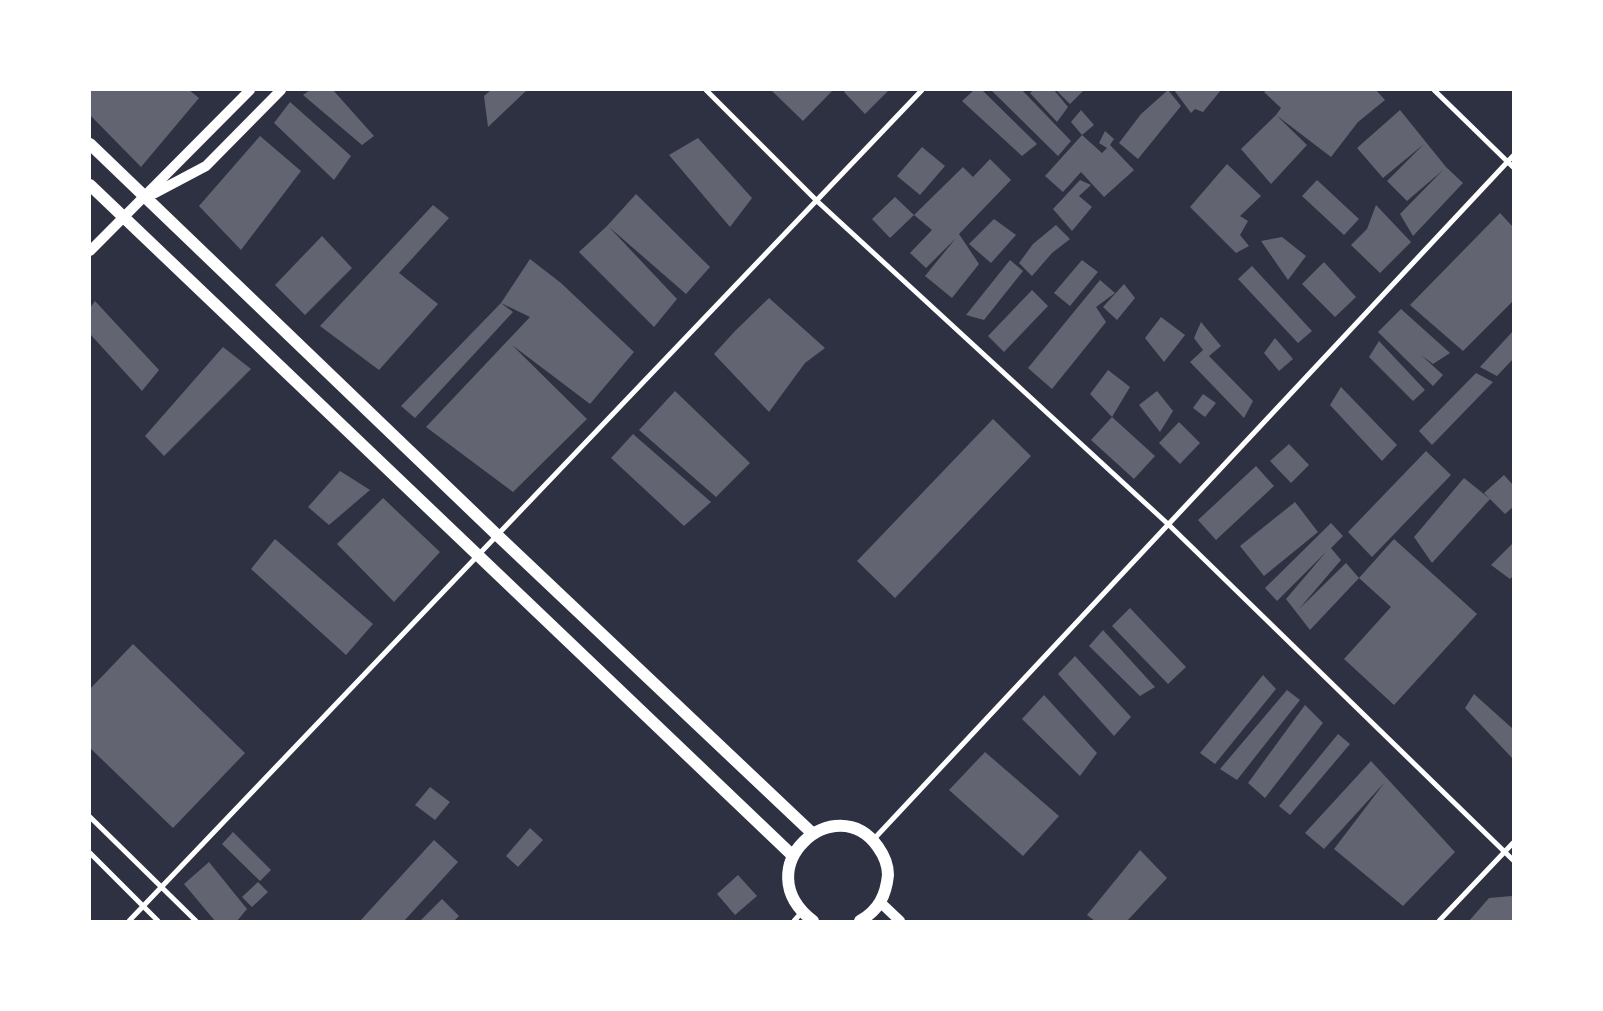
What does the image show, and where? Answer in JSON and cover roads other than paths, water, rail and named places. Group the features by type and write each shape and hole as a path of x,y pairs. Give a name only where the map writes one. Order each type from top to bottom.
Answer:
{"main road":[{"path":"90,251 145,198 250,90"},
{"path":"145,198 206,166 281,90"},
{"path":"90,144 496,534 812,833"},
{"path":"90,185 792,855"},
{"path":"813,921 798,917 788,885 788,870 792,855 812,833 827,827 844,826 860,831 873,840 883,854 888,870 887,887 881,903 870,916 860,921"},
{"path":"881,903 900,921"}],"street":[{"path":"706,90 817,202 1169,525 1513,860"},
{"path":"129,921 496,534 817,202 922,90"},
{"path":"1434,90 1513,167"},
{"path":"873,840 1513,156"},
{"path":"90,817 196,921"},
{"path":"1439,921 1513,843"},
{"path":"90,853 158,921"}]}
